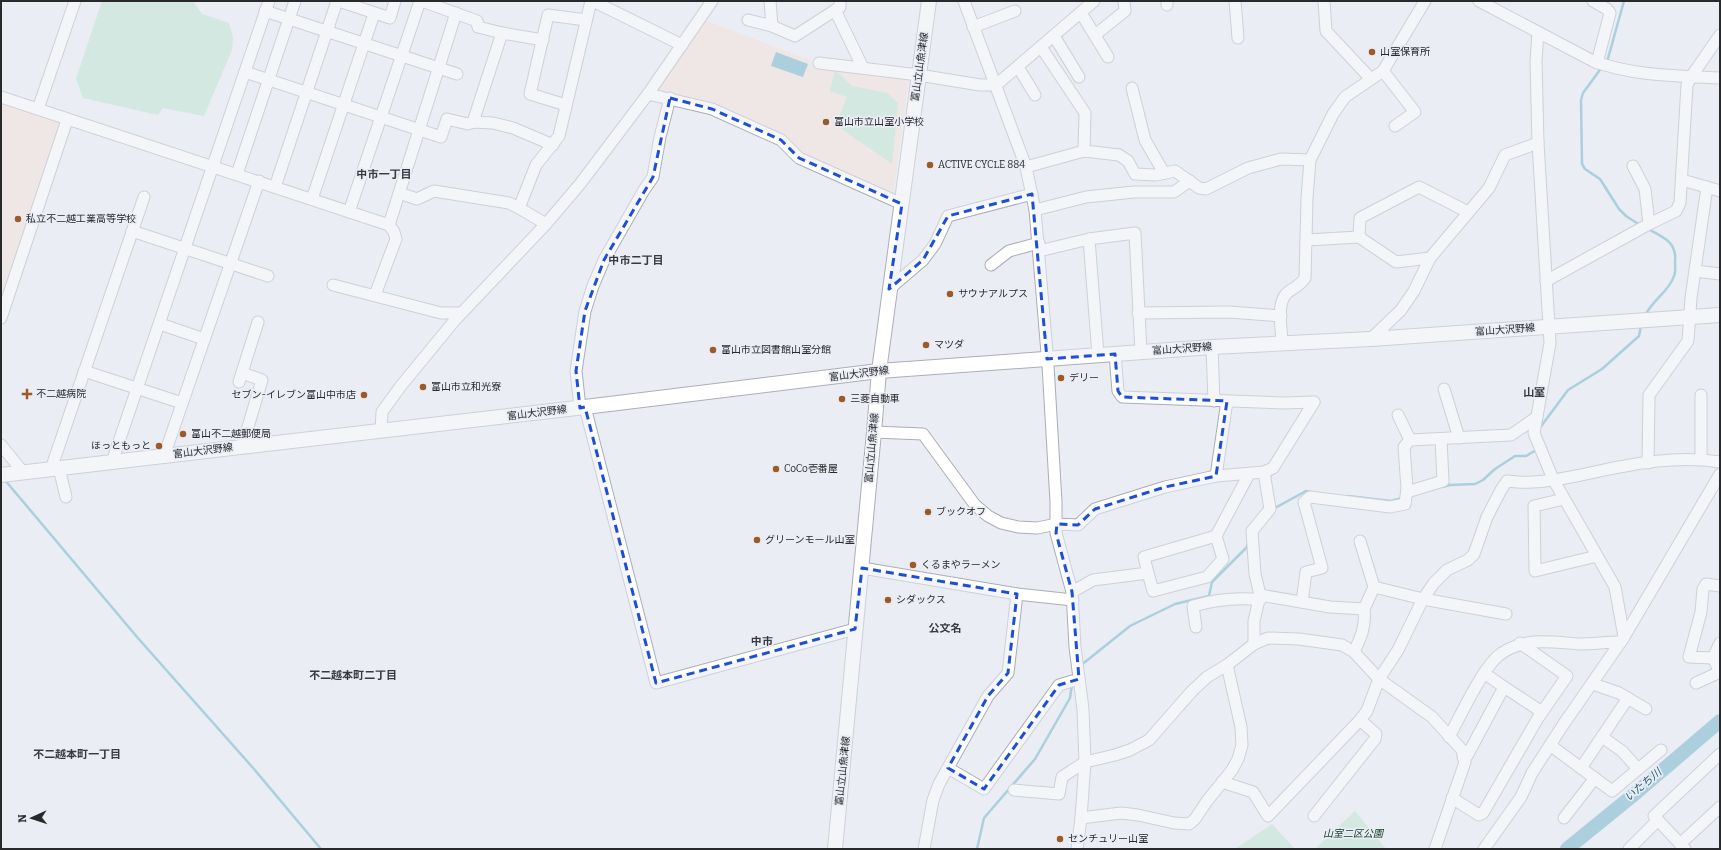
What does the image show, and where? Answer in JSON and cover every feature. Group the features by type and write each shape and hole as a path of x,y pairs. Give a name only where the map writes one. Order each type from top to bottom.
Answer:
{"main road":[{"name":"富山立山魚津線","path":"835,849 862,568 878,371 929,1"},
{"name":"富山大沢野線","path":"1,475 582,408 878,371 1212,347 1371,339 1720,315"}],"street":[{"path":"38,109 75,1"},
{"path":"237,174 295,1"},
{"path":"275,187 338,1 390,18 395,1"},
{"path":"349,212 401,55 421,1 477,20 478,27 543,40"},
{"path":"519,208 536,165 559,136 586,20 592,1 682,45"},
{"path":"381,431 382,412 400,387 461,313 546,224 580,184 648,94 712,1"},
{"path":"770,1 772,26"},
{"path":"964,1 1026,167 1035,210 1047,359 1057,524 1056,533 1073,596 1075,647 1083,709 1085,762 1077,849"},
{"path":"819,63 996,85 1094,1"},
{"path":"1095,35 1125,11 1124,1"},
{"path":"1235,1 1238,38"},
{"path":"1324,1 1326,31 1371,79"},
{"path":"1282,344 1281,301 1287,293 1300,285 1305,278 1307,198 1310,160 1333,114 1345,97 1383,71 1425,1"},
{"path":"1479,1 1597,63 1631,72 1720,78"},
{"path":"1593,1 1607,9 1610,13 1597,63"},
{"path":"112,462 186,249 267,6 290,18 457,74"},
{"path":"748,20 772,26 795,36 838,6 863,68"},
{"path":"973,27 1015,11"},
{"path":"389,225 418,129 440,68 456,13"},
{"path":"1081,13 1108,57"},
{"path":"312,199 374,14"},
{"path":"566,105 530,94 548,16 586,20"},
{"path":"473,122 502,33"},
{"path":"1538,33 1536,61 1538,143 1550,343 1534,433 1553,479 1615,587 1623,640"},
{"path":"1546,281 1649,224 1676,212 1680,203 1682,180 1687,85 1720,35"},
{"path":"1054,36 1079,77"},
{"path":"1041,47 1085,113 1084,151"},
{"path":"1018,67 1035,95"},
{"path":"1383,71 1416,112 1395,126"},
{"path":"246,72 441,137 447,119 468,124 473,122 493,123 513,128 553,145"},
{"path":"1132,88 1145,140 1164,173"},
{"path":"648,94 712,109 781,140 799,158 902,204"},
{"path":"1,96 67,120 214,166 389,225 394,232 396,239 375,295"},
{"path":"670,98 660,137 653,177 604,260 593,286 585,311 576,371 582,408 656,683 855,629"},
{"path":"1,318 67,120"},
{"path":"1371,339 1401,310 1414,291 1430,258 1489,188 1505,154 1538,143"},
{"path":"1026,167 1084,151 1118,155 1128,161 1136,174 1175,171 1199,188 1206,189 1248,168 1281,159 1310,160"},
{"path":"1633,166 1645,189 1649,224"},
{"path":"1682,180 1720,191"},
{"path":"164,456 259,181"},
{"path":"1035,210 1086,197 1134,192 1174,192 1190,181"},
{"path":"1359,237 1360,218 1419,187 1468,212"},
{"path":"1648,463 1649,395 1688,341 1695,271 1707,187"},
{"path":"399,194 417,199 434,191 509,204 519,208 546,224"},
{"path":"889,290 923,260 935,244 948,216 1032,194"},
{"path":"66,496 55,469 84,372 144,197"},
{"path":"132,231 268,276"},
{"path":"991,265 1008,252 1135,233 1141,352"},
{"path":"1306,240 1359,237 1396,262 1430,258"},
{"path":"1089,239 1098,355"},
{"path":"1695,271 1720,274"},
{"path":"333,285 441,313 461,313"},
{"path":"1138,313 1229,312 1281,316"},
{"path":"242,447 262,380 240,377 258,322"},
{"path":"160,324 204,339"},
{"path":"1212,347 1214,401"},
{"path":"874,432 923,434 975,505 988,516 1001,523 1018,527 1037,528 1057,524 1078,524 1095,509 1165,487 1216,476 1264,472 1273,468 1314,402 1283,403 1122,397 1118,391 1115,354"},
{"path":"84,372 182,403"},
{"path":"1444,389 1459,438"},
{"path":"1701,395 1701,459"},
{"path":"1216,476 1227,401"},
{"path":"1398,415 1410,440"},
{"path":"1302,602 1306,572 1322,568 1304,502 1310,497 1390,507 1405,504 1407,492 1404,447 1410,440 1511,435 1537,417"},
{"path":"1407,492 1444,481 1441,439"},
{"path":"1,445 23,472"},
{"path":"1222,782 1253,792 1268,816 1360,720 1367,710 1380,679 1398,650 1424,599 1434,583 1447,570 1468,560 1474,554 1487,517 1507,481 1532,482 1581,476 1625,466 1648,463 1701,459 1720,462"},
{"path":"1254,644 1254,621 1260,598 1254,574 1252,531 1270,509 1264,472"},
{"path":"1216,536 1144,557 1153,591 1207,577 1223,560 1216,536 1249,474"},
{"path":"1484,849 1521,797 1532,773 1550,745 1623,640 1720,474"},
{"path":"1564,499 1534,506 1535,571 1597,556"},
{"path":"1354,652 1364,631 1364,609 1374,587 1360,541"},
{"path":"862,568 1017,594 1073,596 1093,580 1148,573"},
{"path":"1713,658 1689,657 1701,612 1703,589 1706,584 1720,586"},
{"path":"1374,587 1424,599 1506,614"},
{"path":"924,849 933,800 939,784 988,696 1008,673 1017,594"},
{"path":"1196,627 1193,606 1212,601 1260,598 1302,602 1330,607 1364,609"},
{"path":"1014,790 1059,794 1062,777 1085,762 1130,750 1149,740 1192,691 1208,677 1227,665 1254,644 1268,638 1299,639 1342,645 1354,652 1380,679 1432,717 1462,750 1465,762 1435,849"},
{"path":"1449,737 1484,672 1501,653 1520,643 1553,641 1579,644 1623,640"},
{"path":"1452,798 1480,815 1483,813 1542,712 1567,676 1520,643"},
{"path":"1713,658 1720,643"},
{"path":"1696,683 1720,672 1713,658"},
{"path":"1081,818 1121,813 1174,823 1189,824 1195,819 1207,800 1238,760 1242,745 1242,728 1227,665"},
{"path":"1484,672 1542,712"},
{"path":"948,768 984,789 1059,685 1079,679"},
{"path":"1592,684 1619,693 1646,708"},
{"path":"1464,757 1467,756 1504,687"},
{"path":"1581,768 1628,698"},
{"path":"1314,816 1375,739 1376,734 1360,720"},
{"path":"1602,737 1622,751 1638,769"},
{"path":"1550,745 1612,791 1662,750"},
{"path":"1720,754 1654,816 1682,847 1720,806"},
{"path":"1564,818 1595,778"},
{"path":"1629,849 1658,820"}],"highlighted area":[{"path":"670,98 712,109 781,140 799,158 902,204 889,289 923,260 948,216 1032,194 1047,359 1115,354 1118,391 1122,397 1227,401 1216,476 1165,487 1095,509 1078,525 1057,524 1056,533 1072,592 1079,679 1059,685 984,789 948,768 988,696 1008,673 1017,594 862,568 855,629 656,683 585,407 580,408 576,371 585,311 604,260 653,177"}],"shaded area":[{"name":"富山市立山室小学校","path":"704,20 810,60 809,64 909,76 893,197 801,156 785,138 655,92"},
{"name":"私立不二越工業高等学校","path":"1,97 67,120 1,318"}],"green space":[{"path":"102,1 193,1 202,14 229,23 233,37 232,50 204,116 163,108 158,115 83,98 76,79"},
{"path":"835,70 852,86 887,93 898,103 892,164 836,125 847,97 830,91"},
{"name":"山室二区公園","path":"1355,811 1386,849 1315,849"},
{"name":"山室二区公園","path":"1272,824 1295,849 1235,849"}],"water":[{"path":"776,52 808,64 803,77 771,66"}],"waterway":[{"path":"1607,62 1624,1"},
{"path":"1602,67 1583,93 1581,100 1582,164 1585,169 1600,179 1619,209 1626,216 1640,225"},
{"path":"1645,316 1648,310 1672,282 1675,271 1674,249 1668,241 1648,229"},
{"path":"1539,429 1568,390 1602,369 1639,336 1641,326"},
{"path":"1442,487 1450,485 1475,484 1483,480 1495,469 1515,456 1526,456 1538,449"},
{"path":"4,479 137,637 254,769 321,849"},
{"path":"1273,509 1306,491 1311,492"},
{"path":"1348,496 1391,501 1402,498"},
{"path":"1080,666 1130,626 1175,604 1209,596 1212,582 1247,547 1248,543"},
{"path":"977,849 984,818 1035,759 1070,698 1072,684"},
{"name":"いたち川","path":"1567,849 1720,721"}],"place":[{"name":"山室保育所","path":"1372,52"},
{"name":"富山市立山室小学校","path":"826,122"},
{"name":"ACTIVE CYCLE 884","path":"930,165"},
{"name":"私立不二越工業高等学校","path":"18,219"},
{"name":"サウナアルプス","path":"950,294"},
{"name":"マツダ","path":"926,345"},
{"name":"富山市立図書館山室分館","path":"713,350"},
{"name":"デリー","path":"1061,378"},
{"name":"富山市立和光寮","path":"423,387"},
{"name":"不二越病院","path":"27,394"},
{"name":"セブン-イレブン富山中市店","path":"364,395"},
{"name":"三菱自動車","path":"842,399"},
{"name":"富山不二越郵便局","path":"183,434"},
{"name":"ほっともっと","path":"159,446"},
{"name":"CoCo壱番屋","path":"776,469"},
{"name":"ブックオフ","path":"928,512"},
{"name":"グリーンモール山室","path":"757,540"},
{"name":"くるまやラーメン","path":"913,565"},
{"name":"シダックス","path":"888,600"},
{"name":"センチュリー山室","path":"1060,839"}],"district":[{"name":"中市一丁目","path":"384,174"},
{"name":"中市二丁目","path":"636,260"},
{"name":"山室","path":"1534,392"},
{"name":"公文名","path":"945,628"},
{"name":"中市","path":"762,641"},
{"name":"不二越本町二丁目","path":"353,675"},
{"name":"不二越本町一丁目","path":"77,754"}]}
